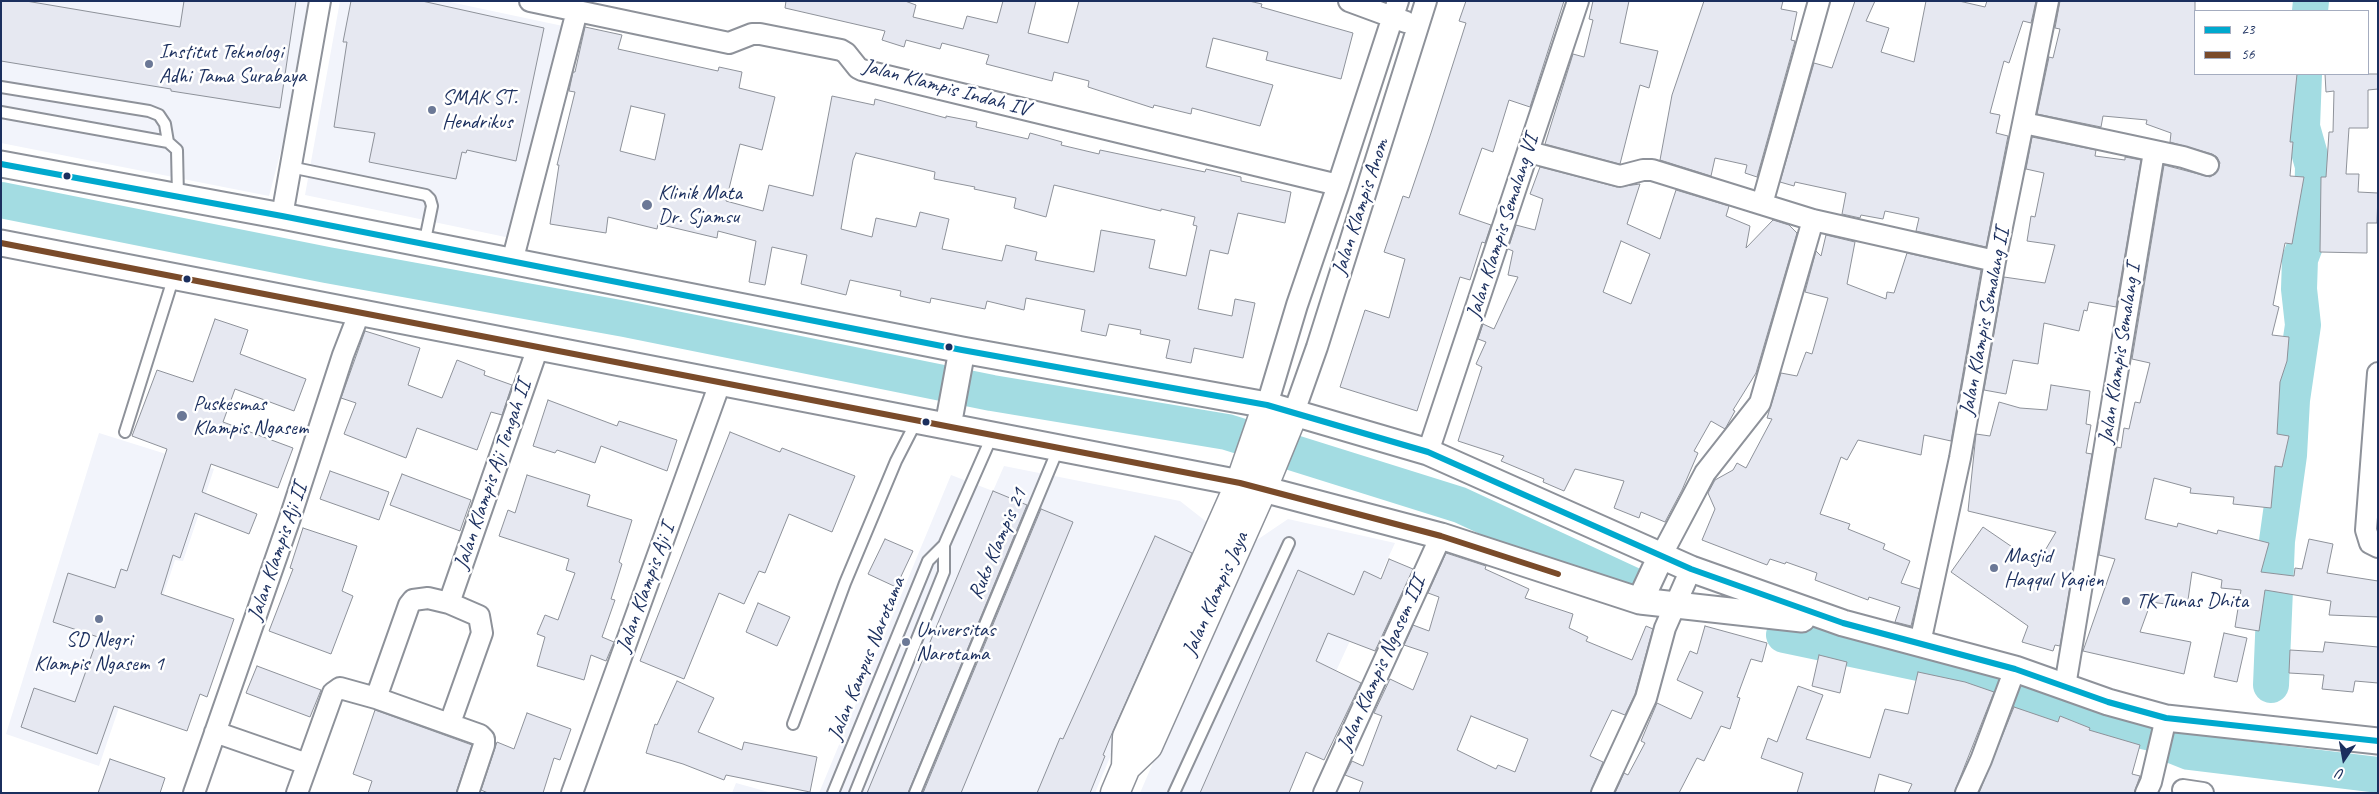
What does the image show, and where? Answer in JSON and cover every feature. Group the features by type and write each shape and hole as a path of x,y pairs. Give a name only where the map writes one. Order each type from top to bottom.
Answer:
{"main road":[{"name":"Jalan Klampis Jaya","path":"1115,793 1126,767 1148,746 1277,417"}],"street":[{"path":"282,216 320,1"},
{"name":"Jalan Klampis Indah IV","path":"530,1 729,43 752,34 760,34 841,50 862,70 1338,185"},
{"name":"Jalan Klampis Anom","path":"1277,417 1317,347 1426,1"},
{"name":"Jalan Klampis Semalang VI","path":"1428,452 1578,1"},
{"path":"1762,204 1819,1"},
{"name":"Jalan Klampis Semalang II","path":"1920,643 1960,458 1995,261 2048,1"},
{"path":"1352,2 1395,11 1418,26"},
{"path":"512,262 577,11"},
{"name":"Jalan Klampis Anom","path":"1277,417 1286,339 1395,11"},
{"path":"2024,123 2184,157 2208,165"},
{"path":"1529,152 1620,176 1643,170 1652,170 1813,220 1995,261"},
{"name":"Jalan Klampis Semalang I","path":"2065,686 2154,152"},
{"path":"1,164 282,216 962,350 1277,417 1428,452 1691,569 1843,623 1920,643 2011,682 2065,686 2108,702 2165,727 2254,728 2378,741"},
{"path":"1640,601 1661,556 1705,473 1760,403 1813,220"},
{"path":"1,243 360,311 720,383 917,420 948,422 992,436 1058,449 1254,479 1441,536 1640,601 1843,623"},
{"name":"Jalan Klampis Aji II","path":"194,793 290,518 343,355 360,311"},
{"path":"1286,339 1317,347"},
{"name":"Jalan Klampis Aji Tengah II","path":"449,603 538,347"},
{"path":"948,422 962,350"},
{"path":"2378,374 2366,530 2370,543 2378,547"},
{"name":"Jalan Klampis Aji I","path":"572,793 720,383"},
{"name":"Jalan Klampis Ngasem III","path":"1324,793 1441,536"},
{"path":"1602,793 1646,698 1665,628 1691,569"},
{"path":"376,698 409,605 413,600 428,598 449,603 479,616 482,633 450,723"},
{"path":"1966,793 1981,760 2011,682"},
{"path":"297,793 333,693 340,688 376,698 480,735 484,739 484,745 468,793"},
{"path":"2149,787 2165,727"},
{"path":"215,732 306,764"}],"lane":[{"path":"1,87 149,111 159,115 165,124 168,142"},
{"path":"1,112 168,142 177,150 178,197"},
{"path":"290,167 426,195 430,199 432,206 424,245"},
{"path":"125,432 174,275"},
{"path":"793,724 845,583 896,461 917,420"},
{"name":"Jalan Kampus Narotama","path":"833,793 928,561 944,545 992,436"},
{"name":"Ruko Klampis 21","path":"915,793 1058,449"},
{"path":"1174,793 1289,543"},
{"name":"Jalan Kampus Narotama","path":"855,793 944,572 944,545"}],"shaded area":[{"name":"Institut Teknologi Adhi Tama Surabaya","path":"1,1 308,1 287,128 269,196 1,143"},
{"name":"SMAK ST. Hendrikus","path":"340,1 445,1 563,26 515,239 305,195"},
{"name":"SD Negri Klampis Ngasem 1","path":"99,433 214,469 183,561 175,560 142,659 136,658 99,766 6,734"},
{"path":"1004,466 1180,501 1208,523 1095,793 819,793 951,475 993,491"},
{"path":"1288,519 1395,543 1280,793 1140,793 1234,575 1254,542"},
{"path":"736,783 772,793 732,793"}],"building":[{"path":"1,1 26,1 180,27 184,1 296,1 280,108 1,61"},
{"name":"SMAK ST. Hendrikus","path":"351,1 422,1 544,28 516,161 467,150 466,153 462,152 456,179 369,162 375,133 334,127 347,42 343,42"},
{"path":"786,1 905,1 916,5 913,17 963,29 967,16 997,23 1003,1 1036,1 1028,33 1068,43 1079,1 1249,1 1262,4 1261,7 1353,33 1341,79 1266,60 1268,52 1213,38 1206,67 1273,85 1260,126 1192,108 1191,114 1154,105 1153,108 1088,87 1089,81 1054,72 1052,81 986,64 989,55 942,43 940,49 906,40 904,47 882,40 885,31 785,8"},
{"path":"1466,1 1564,1 1530,107 1509,100 1493,152 1482,148 1459,214 1491,225 1485,243 1482,242 1470,280 1460,277 1417,411 1340,387 1365,310 1389,318 1405,259 1384,252 1403,196 1409,198 1431,133 1466,23 1459,21"},
{"path":"1593,1 1629,1 1620,43 1658,51 1649,88 1640,85 1620,164 1545,144 1573,54 1584,57 1593,20 1589,19"},
{"path":"1704,1 1783,1 1781,9 1797,12 1791,40 1795,41 1757,177 1745,173 1747,165 1715,158 1711,176 1660,160 1672,95"},
{"path":"1855,1 1875,1 1866,21 1889,28 1881,52 1914,62 1926,1 1959,1 1985,7 1987,1 2036,1 2031,23 2023,21 2009,63 2004,61 1990,113 2000,115 1996,133 2008,136 1986,247 1916,231 1919,218 1885,211 1883,219 1861,215 1860,218 1842,214 1846,193 1795,182 1794,186 1780,182 1814,63 1832,68"},
{"path":"2060,1 2195,1 2194,75 2297,75 2290,142 2293,142 2290,176 2304,177 2292,244 2285,243 2273,305 2279,307 2272,335 2289,337 2287,361 2280,382 2277,434 2289,436 2282,467 2275,466 2271,508 2233,504 2234,497 2190,493 2191,488 2154,478 2145,519 2177,527 2178,523 2217,534 2218,530 2269,543 2261,572 2294,576 2295,568 2302,569 2309,539 2333,544 2327,573 2378,581 2378,617 2329,615 2331,601 2265,590 2259,631 2235,627 2241,590 2221,588 2222,580 2192,572 2187,607 2151,602 2140,632 2191,642 2184,674 2083,651 2115,559 2099,555 2117,447 2121,448 2124,428 2129,429 2135,402 2140,403 2150,363 2132,359 2164,165 2210,177 2216,173 2220,163 2217,157 2212,154 2170,142 2171,133 2146,124 2147,120 2103,116 2101,127 2037,114 2049,57 2053,58 2060,29 2055,28"},
{"path":"585,27 622,35 618,49 718,71 719,67 742,72 739,88 775,97 762,150 740,144 726,201 763,211 769,185 813,196 832,96 874,105 875,99 946,118 946,116 977,122 976,127 1028,139 1030,133 1062,142 1061,145 1099,154 1100,150 1205,172 1206,169 1241,177 1241,181 1291,192 1285,223 1238,213 1228,254 1210,250 1198,309 1232,316 1235,299 1255,303 1243,358 1194,348 1191,363 1166,358 1170,340 1140,334 1141,330 1109,324 1106,336 1081,331 1085,310 1026,298 1024,310 987,301 985,309 931,298 930,303 900,296 901,291 850,280 846,295 801,284 807,255 772,247 765,285 749,282 756,241 718,231 717,238 658,224 657,229 608,217 606,233 550,224 559,165 557,165 575,92 569,91 573,72 575,72","holes":["631,106 665,114 655,160 620,151","856,153 935,172 934,179 1016,198 1014,208 1046,217 1054,185 1161,211 1161,209 1195,217 1193,225 1197,226 1186,276 1149,268 1155,240 1101,230 1094,272 1035,260 1037,252 1006,245 1002,261 942,249 949,219 920,212 916,227 876,218 872,237 841,229 853,160"]},
{"path":"2378,74 2378,89 2368,90 2368,128 2349,128 2346,174 2359,174 2358,192 2378,193 2377,223 2367,223 2367,253 2320,252 2321,177 2326,177 2329,132 2333,132 2334,91 2326,92 2325,75"},
{"path":"2032,137 2096,150 2095,156 2125,160 2125,157 2141,160 2116,307 2089,302 2087,311 2084,310 2079,331 2044,323 2038,364 2013,360 2006,394 1984,390 2004,277 2045,283 2055,245 2027,241 2031,216 2035,217 2044,173 2026,169"},
{"path":"1540,167 1617,187 1640,184 1627,224 1660,239 1676,190 1729,206 1726,216 1750,226 1746,248 1773,220 1789,225 1797,233 1756,373 1733,410 1735,411 1725,429 1711,421 1694,451 1698,453 1682,490 1665,522 1641,512 1639,518 1614,508 1624,481 1575,469 1564,491 1543,482 1544,479 1501,461 1504,456 1458,441 1482,367 1476,364 1486,342 1478,339 1483,324 1494,329 1518,277 1508,275 1513,251 1508,249 1516,225 1535,230 1543,199 1530,194","holes":["1621,241 1650,254 1631,304 1603,292"]},
{"path":"1826,235 1855,242 1847,284 1886,299 1887,292 1894,293 1907,253 1981,270 1951,441 1924,435 1921,455 1858,440 1847,460 1841,457 1820,514 1850,524 1848,529 1885,544 1883,549 1910,561 1901,583 1920,589 1911,626 1895,622 1900,607 1869,597 1868,600 1815,580 1817,573 1786,562 1785,564 1770,559 1767,565 1702,540 1715,509 1708,493 1715,480 1733,470 1737,463 1746,468 1772,419 1767,418 1781,373 1797,376 1806,352 1812,354 1828,298 1805,292 1816,251 1821,256"},
{"path":"215,319 248,330 240,354 306,379 294,411 235,389 223,422 293,448 278,488 211,464 202,492 257,514 249,534 195,513 180,558 173,555 161,594 234,619 207,697 200,694 187,731 114,706 97,754 21,727 34,688 75,702 98,637 53,622 68,573 115,588 121,569 127,571 167,449 132,436 157,370 193,382"},
{"path":"365,331 420,348 408,385 442,398 457,360 485,371 484,375 512,385 502,415 491,412 477,450 417,428 406,458 344,434 356,403 341,398"},
{"path":"2051,385 2090,391 2086,424 2091,425 2086,453 2092,454 2060,646 2055,645 2053,651 2022,642 2028,626 1951,572 1983,527 2037,564 2056,532 1968,511 1976,434 1990,436 1999,402 2020,408 2047,410"},
{"path":"548,400 617,426 619,421 677,440 667,471 601,446 595,463 557,450 555,453 533,446"},
{"path":"730,432 780,452 782,448 855,476 832,532 789,514 765,573 759,571 744,604 719,593 684,679 640,661"},
{"path":"330,471 389,492 379,520 320,499"},
{"path":"402,474 471,500 460,531 390,505"},
{"path":"527,475 590,495 587,506 632,520 619,562 622,564 611,599 615,600 602,637 614,642 606,661 591,655 584,680 537,666 545,637 537,634 545,615 558,620 575,573 566,570 569,559 499,536 508,510 515,513"},
{"path":"993,491 1027,505 908,793 867,793"},
{"path":"1041,509 1073,522 961,793 923,793"},
{"path":"303,528 357,546 342,591 353,596 331,654 269,631 293,569 290,568"},
{"path":"1155,536 1192,553 1113,731 1090,793 1037,793 1060,738 1063,739"},
{"path":"885,539 913,551 896,587 868,574"},
{"path":"1446,553 1486,566 1485,569 1529,589 1525,598 1573,614 1569,628 1588,637 1586,641 1632,660 1646,626 1653,629 1635,694 1625,715 1612,710 1590,756 1603,762 1590,793 1359,793 1363,782 1345,775 1352,761 1363,766 1382,716 1374,713 1390,679 1413,690 1428,653 1404,645 1413,625 1429,631 1439,597 1428,593","holes":["1471,716 1528,739 1515,772 1498,765 1496,769 1457,750"]},
{"path":"1389,559 1413,569 1375,651 1328,633 1316,661 1361,683 1324,760 1306,752 1289,793 1200,793 1298,570 1354,595 1364,571 1381,579"},
{"path":"758,603 790,617 777,646 746,632"},
{"path":"1705,626 1767,643 1762,662 1751,659 1737,697 1740,698 1730,729 1721,726 1704,761 1697,758 1679,793 1615,793 1624,773 1628,775 1645,743 1641,741 1657,703 1691,719 1703,692 1677,680 1690,651 1697,654"},
{"path":"2224,633 2247,638 2237,682 2214,677"},
{"path":"2325,642 2378,647 2378,683 2355,681 2353,692 2322,689 2324,675 2289,673 2290,650 2323,652"},
{"path":"1819,655 1847,662 1840,693 1812,686"},
{"path":"257,666 321,690 310,717 246,693"},
{"path":"1918,672 1965,682 1994,692 1954,793 1908,793 1912,784 1879,774 1874,793 1797,793 1803,773 1761,758 1768,738 1777,742 1798,686 1823,695 1806,739 1870,758 1885,709 1908,714"},
{"path":"677,681 714,698 698,732 742,750 744,742 817,757 810,792 726,775 724,780 683,764 646,753 655,724 657,725"},
{"path":"2014,707 2058,722 2060,716 2090,728 2089,730 2140,745 2132,774 2140,776 2134,793 1979,793"},
{"path":"375,710 472,745 456,793 368,793 372,781 353,774"},
{"path":"527,713 571,729 560,760 554,758 543,793 488,793 481,790 497,742 514,749"},
{"path":"110,759 165,778 160,793 98,793"}],"waterway":[{"path":"2310,10 2311,1"},
{"path":"2271,685 2277,541 2289,455 2292,400 2303,325 2299,289 2300,259 2308,238 2312,213 2313,166 2302,127 2304,75"},
{"path":"1,200 327,265 625,319 992,393 1227,432 1460,505 1641,589"},
{"path":"1784,635 1961,672 2009,686 2098,721 2160,735 2174,746 2189,752 2378,775"}],"transit line":[{"name":"23","path":"1,164 282,216 962,350 1267,405 1428,452 1691,569 1843,623 2015,669 2108,702 2166,718 2378,741"},
{"name":"56","path":"1,243 1240,483 1441,536 1558,574"}],"place":[{"name":"Institut Teknologi Adhi Tama Surabaya","path":"149,64"},
{"name":"SMAK ST. Hendrikus","path":"432,110"},
{"name":"Klinik Mata Dr. Sjamsu","path":"647,205"},
{"name":"Puskesmas Klampis Ngasem","path":"182,416"},
{"name":"Masjid Haqqul Yaqien","path":"1994,568"},
{"name":"TK Tunas Dhita","path":"2126,601"},
{"name":"SD Negri Klampis Ngasem 1","path":"99,619"},
{"name":"Universitas Narotama","path":"906,642"}]}
